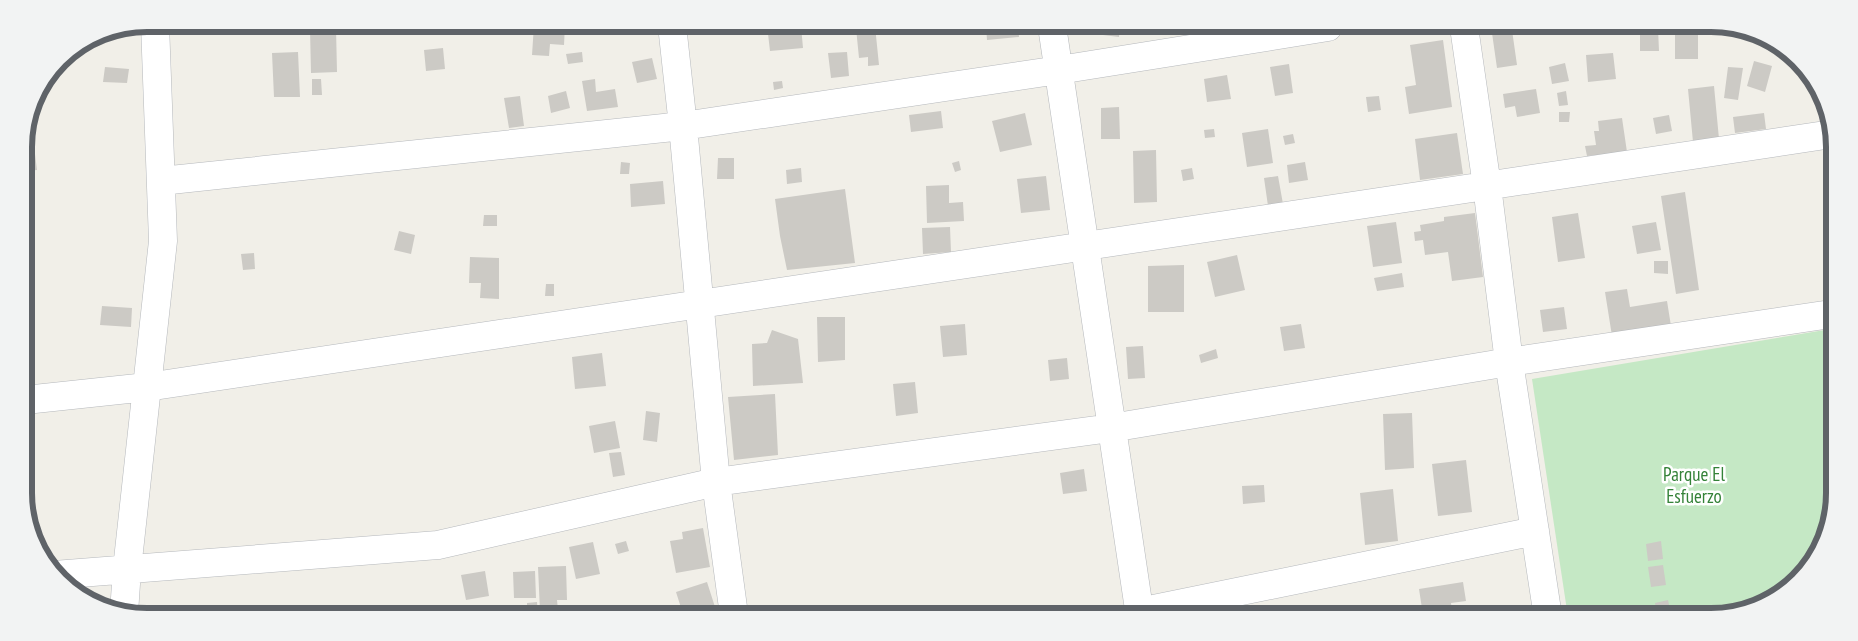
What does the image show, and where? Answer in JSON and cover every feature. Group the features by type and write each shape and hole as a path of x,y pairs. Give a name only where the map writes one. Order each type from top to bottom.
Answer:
{"street":[{"path":"124,606 163,241 155,32"},
{"path":"673,32 716,482 733,608"},
{"path":"1053,32 1139,608"},
{"path":"161,181 683,126 1059,70 1297,32"},
{"path":"1465,32 1487,186 1509,362 1547,608"},
{"path":"32,399 147,387 1825,135"},
{"path":"65,574 438,545 716,482 1111,428 1509,362 1826,315"},
{"path":"1168,608 1534,531"}],"green space":[{"name":"Parque El Esfuerzo","path":"1826,330 1825,508 1822,523 1814,544 1806,557 1786,580 1774,589 1761,597 1740,605 1725,608 1567,608 1532,379"}],"building":[{"path":"310,32 336,32 337,72 311,73"},
{"path":"534,32 565,32 564,45 550,44 549,56 532,55"},
{"path":"768,32 802,32 803,48 770,51"},
{"path":"856,32 876,32 879,65 868,66 868,57 859,58"},
{"path":"986,32 1019,32 1019,37 987,40"},
{"path":"1103,32 1119,32 1119,37 1103,35"},
{"path":"1125,32 1142,32 1142,34"},
{"path":"1512,32 1517,65 1497,68 1492,33"},
{"path":"1640,32 1658,32 1659,51 1640,51"},
{"path":"1675,33 1698,33 1698,59 1675,59"},
{"path":"1443,40 1452,107 1409,114 1405,87 1416,85 1410,45"},
{"path":"443,48 445,69 426,71 424,50"},
{"path":"298,52 300,97 274,97 272,53"},
{"path":"582,52 583,62 568,64 566,54"},
{"path":"847,52 849,76 831,78 828,53"},
{"path":"1613,53 1616,79 1588,82 1586,55"},
{"path":"652,58 657,79 637,83 632,62"},
{"path":"1754,61 1772,66 1765,92 1747,86"},
{"path":"1565,63 1569,81 1552,84 1549,67"},
{"path":"1289,64 1293,93 1275,96 1270,67"},
{"path":"105,67 129,69 127,83 103,82"},
{"path":"1728,67 1743,68 1738,100 1724,98"},
{"path":"1227,75 1231,99 1207,102 1204,79"},
{"path":"312,79 321,79 322,95 312,95"},
{"path":"595,79 596,92 615,89 618,107 587,111 582,81"},
{"path":"782,81 783,88 774,90 773,82"},
{"path":"1714,86 1719,139 1693,142 1688,89"},
{"path":"1536,89 1540,113 1517,117 1515,106 1505,108 1503,94"},
{"path":"566,91 570,108 551,113 548,96"},
{"path":"1566,91 1568,105 1559,106 1557,93"},
{"path":"520,96 524,126 509,128 504,98"},
{"path":"1379,96 1381,110 1368,112 1366,97"},
{"path":"1119,107 1120,139 1101,139 1101,108"},
{"path":"941,111 943,128 911,132 909,115"},
{"path":"1559,112 1570,112 1569,122 1559,122"},
{"path":"1025,113 1032,145 1000,152 992,121"},
{"path":"1764,113 1766,129 1735,133 1733,117"},
{"path":"1669,115 1672,131 1656,134 1653,118"},
{"path":"1622,118 1627,152 1587,156 1585,146 1596,145 1594,131 1599,131 1598,121"},
{"path":"1214,129 1215,137 1205,138 1204,130"},
{"path":"1268,129 1273,163 1247,167 1242,133"},
{"path":"1457,133 1463,174 1420,180 1415,139"},
{"path":"1293,134 1295,143 1285,145 1283,136"},
{"path":"33,138 37,170 33,170"},
{"path":"1156,150 1157,202 1134,203 1133,151"},
{"path":"718,158 734,158 734,179 717,179"},
{"path":"959,161 961,170 955,172 952,163"},
{"path":"621,162 630,163 629,174 620,174"},
{"path":"1305,162 1308,180 1289,183 1287,165"},
{"path":"801,168 802,182 787,184 786,170"},
{"path":"1192,168 1194,179 1183,181 1181,170"},
{"path":"1046,176 1050,210 1021,213 1017,179"},
{"path":"1278,176 1283,204 1268,206 1264,178"},
{"path":"663,181 665,204 631,207 630,184"},
{"path":"949,185 949,203 963,202 964,221 927,223 926,186"},
{"path":"845,189 855,263 787,270 775,199"},
{"path":"1685,192 1699,290 1676,294 1661,196"},
{"path":"1475,213 1483,277 1452,281 1448,252 1425,255 1423,240 1415,241 1414,232 1421,231 1420,225 1444,221 1444,217"},
{"path":"1578,213 1585,258 1558,262 1552,217"},
{"path":"484,215 497,215 497,226 483,226"},
{"path":"1396,222 1402,263 1373,267 1367,226"},
{"path":"1656,222 1661,250 1637,254 1632,226"},
{"path":"950,227 951,252 923,254 922,228"},
{"path":"399,231 415,235 411,254 394,250"},
{"path":"254,253 255,269 243,270 241,254"},
{"path":"1237,255 1245,290 1215,297 1207,262"},
{"path":"470,257 499,258 499,299 480,298 481,283 469,283"},
{"path":"1654,261 1668,261 1668,274 1654,273"},
{"path":"1184,265 1184,312 1148,312 1148,266"},
{"path":"1402,273 1404,287 1377,291 1374,278"},
{"path":"546,284 554,284 554,296 545,296"},
{"path":"1627,289 1630,307 1667,301 1671,326 1612,336 1605,292"},
{"path":"102,306 132,308 131,327 100,325"},
{"path":"1564,307 1567,329 1543,332 1540,310"},
{"path":"817,317 845,317 845,360 818,362"},
{"path":"965,324 967,355 943,357 940,326"},
{"path":"1301,324 1305,348 1284,351 1280,327"},
{"path":"772,330 798,339 803,383 753,386 752,344 767,343"},
{"path":"1143,346 1145,378 1128,379 1126,347"},
{"path":"1216,349 1218,358 1201,363 1199,355"},
{"path":"602,353 606,386 575,389 572,357"},
{"path":"1067,358 1069,379 1050,381 1048,360"},
{"path":"915,382 918,413 896,416 893,384"},
{"path":"775,394 778,455 734,460 728,397"},
{"path":"646,411 660,413 657,442 643,440"},
{"path":"1412,413 1414,468 1385,470 1383,414"},
{"path":"615,421 620,448 594,453 589,426"},
{"path":"621,452 625,475 613,477 609,453"},
{"path":"1466,460 1472,512 1438,516 1432,464"},
{"path":"1084,469 1087,491 1063,494 1060,473"},
{"path":"1264,485 1265,502 1243,504 1242,486"},
{"path":"1393,489 1398,541 1365,545 1360,493"},
{"path":"703,528 710,567 676,573 670,541 683,539 682,532"},
{"path":"626,541 629,551 618,554 615,544"},
{"path":"1661,541 1663,559 1648,561 1646,544"},
{"path":"593,542 600,574 576,579 569,547"},
{"path":"1663,565 1666,585 1651,587 1648,567"},
{"path":"566,566 567,600 557,600 558,608 540,608 538,567"},
{"path":"485,571 489,596 466,600 461,575"},
{"path":"535,571 536,598 514,598 513,572"},
{"path":"707,582 715,607 681,608 676,592"},
{"path":"1463,582 1466,601 1451,603 1452,608 1422,608 1419,589"},
{"path":"1668,600 1670,608 1656,608 1655,603"},
{"path":"537,602 538,608 527,608 527,603"}]}
